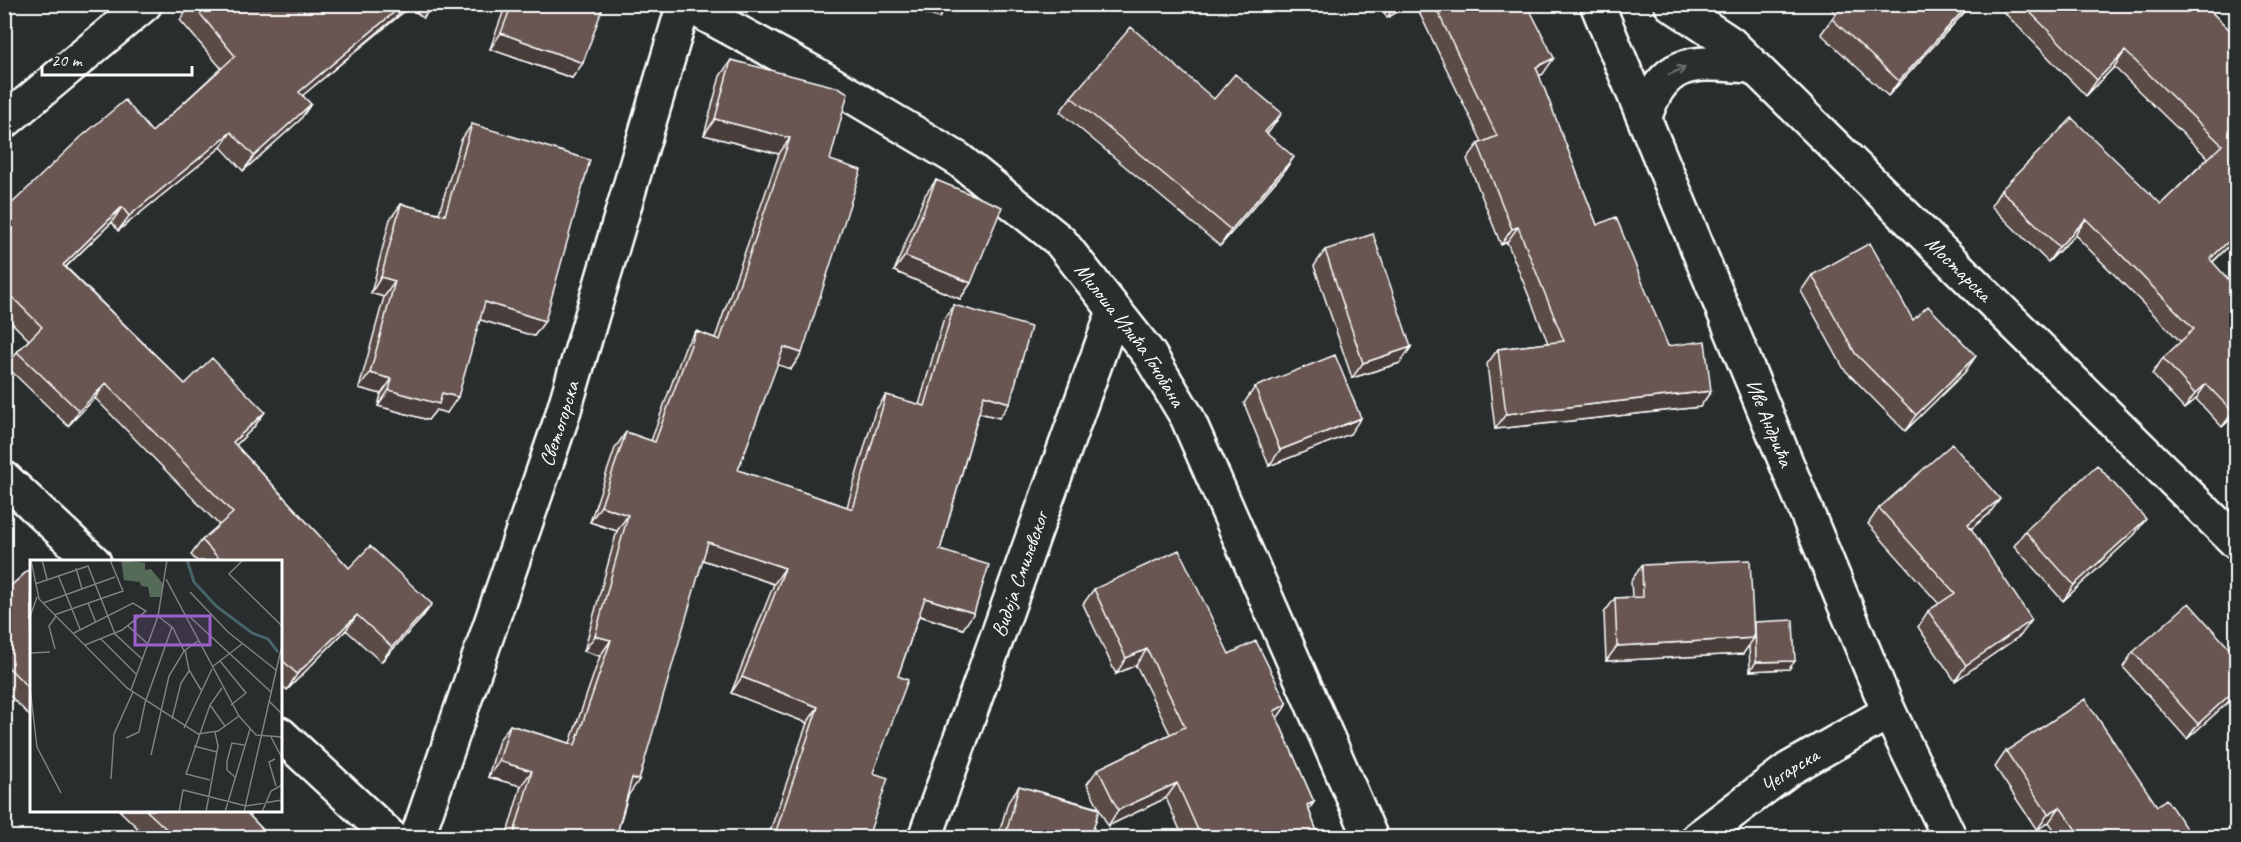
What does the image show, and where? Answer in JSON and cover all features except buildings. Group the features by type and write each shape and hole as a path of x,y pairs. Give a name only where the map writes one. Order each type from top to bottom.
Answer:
{"street":[{"path":"4,122 145,4"},
{"name":"Милоша Илића Гочобана","path":"685,4 815,74 958,159 1060,241 1149,354 1187,417 1371,837"},
{"name":"Светогорска","path":"417,837 561,420 685,4"},
{"name":"Иве Андрића","path":"1597,4 1889,712 1950,837"},
{"name":"Мостарска","path":"1671,4 1730,43 2236,542"},
{"path":"1645,117 1652,95 1665,76 1702,63 1752,66"},
{"name":"Видоја Смилевског","path":"924,837 1114,311"},
{"path":"4,478 93,560"},
{"name":"Чегарска","path":"1698,837 1789,768 1889,712"},
{"path":"282,736 392,837"}]}
